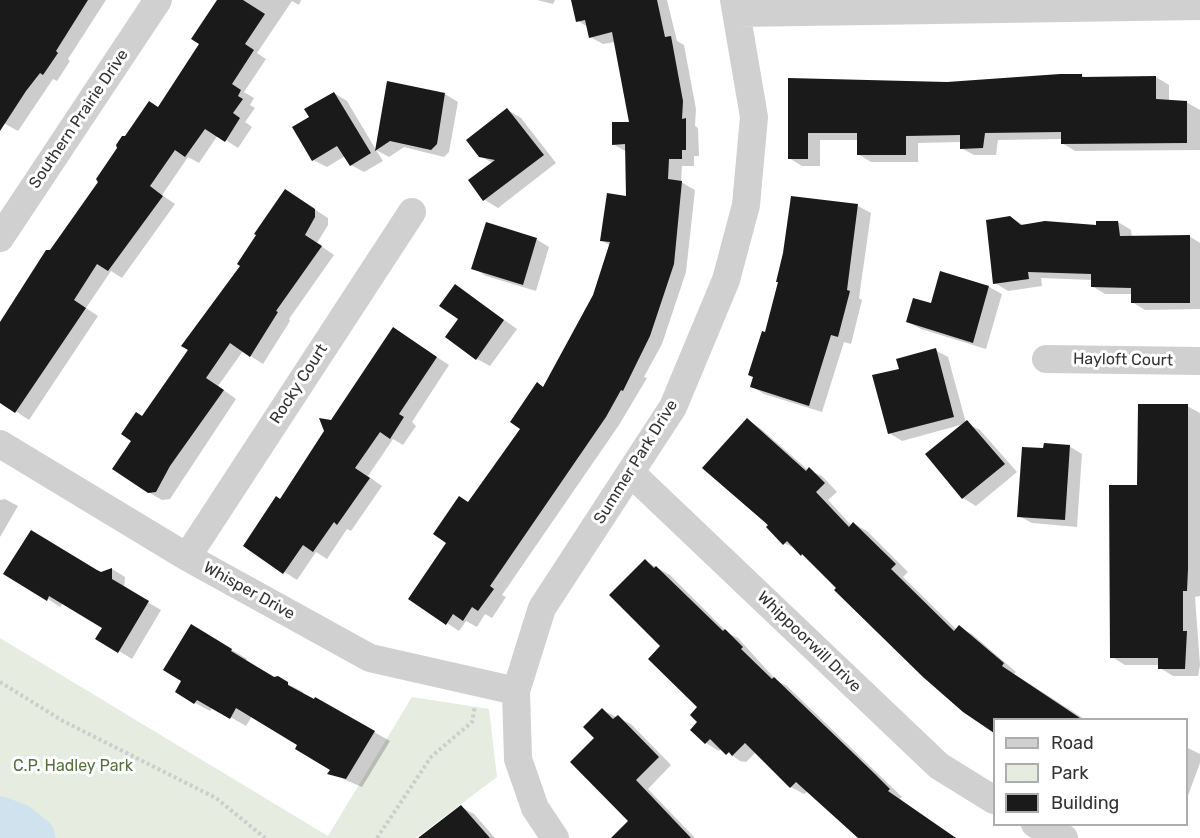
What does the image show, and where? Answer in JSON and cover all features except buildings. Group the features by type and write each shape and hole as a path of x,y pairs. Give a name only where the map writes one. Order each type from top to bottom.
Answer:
{"street":[{"name":"Southern Prairie Drive","path":"0,238 158,0"},
{"path":"736,6 1200,6"},
{"name":"Summer Park Drive","path":"555,838 535,808 518,759 516,691 543,608 632,474 677,396 726,280 746,205 754,117 736,6"},
{"name":"Rocky Court","path":"187,557 412,212"},
{"name":"Hayloft Court","path":"1046,359 1200,361"},
{"name":"Whisper Drive","path":"0,444 187,557 370,658 516,691"},
{"name":"Whippoorwill Drive","path":"632,474 939,766 993,799"},
{"path":"1037,826 1064,838"}],"path":[{"path":"0,682 63,721 216,798 265,838"},
{"path":"377,838 431,757 472,722 477,682"}],"green space":[{"name":"C.P. Hadley Park","path":"0,638 328,836 412,697 489,709 497,777 416,838 0,838"}],"waterway":[{"path":"0,819 18,826 33,838"}]}
